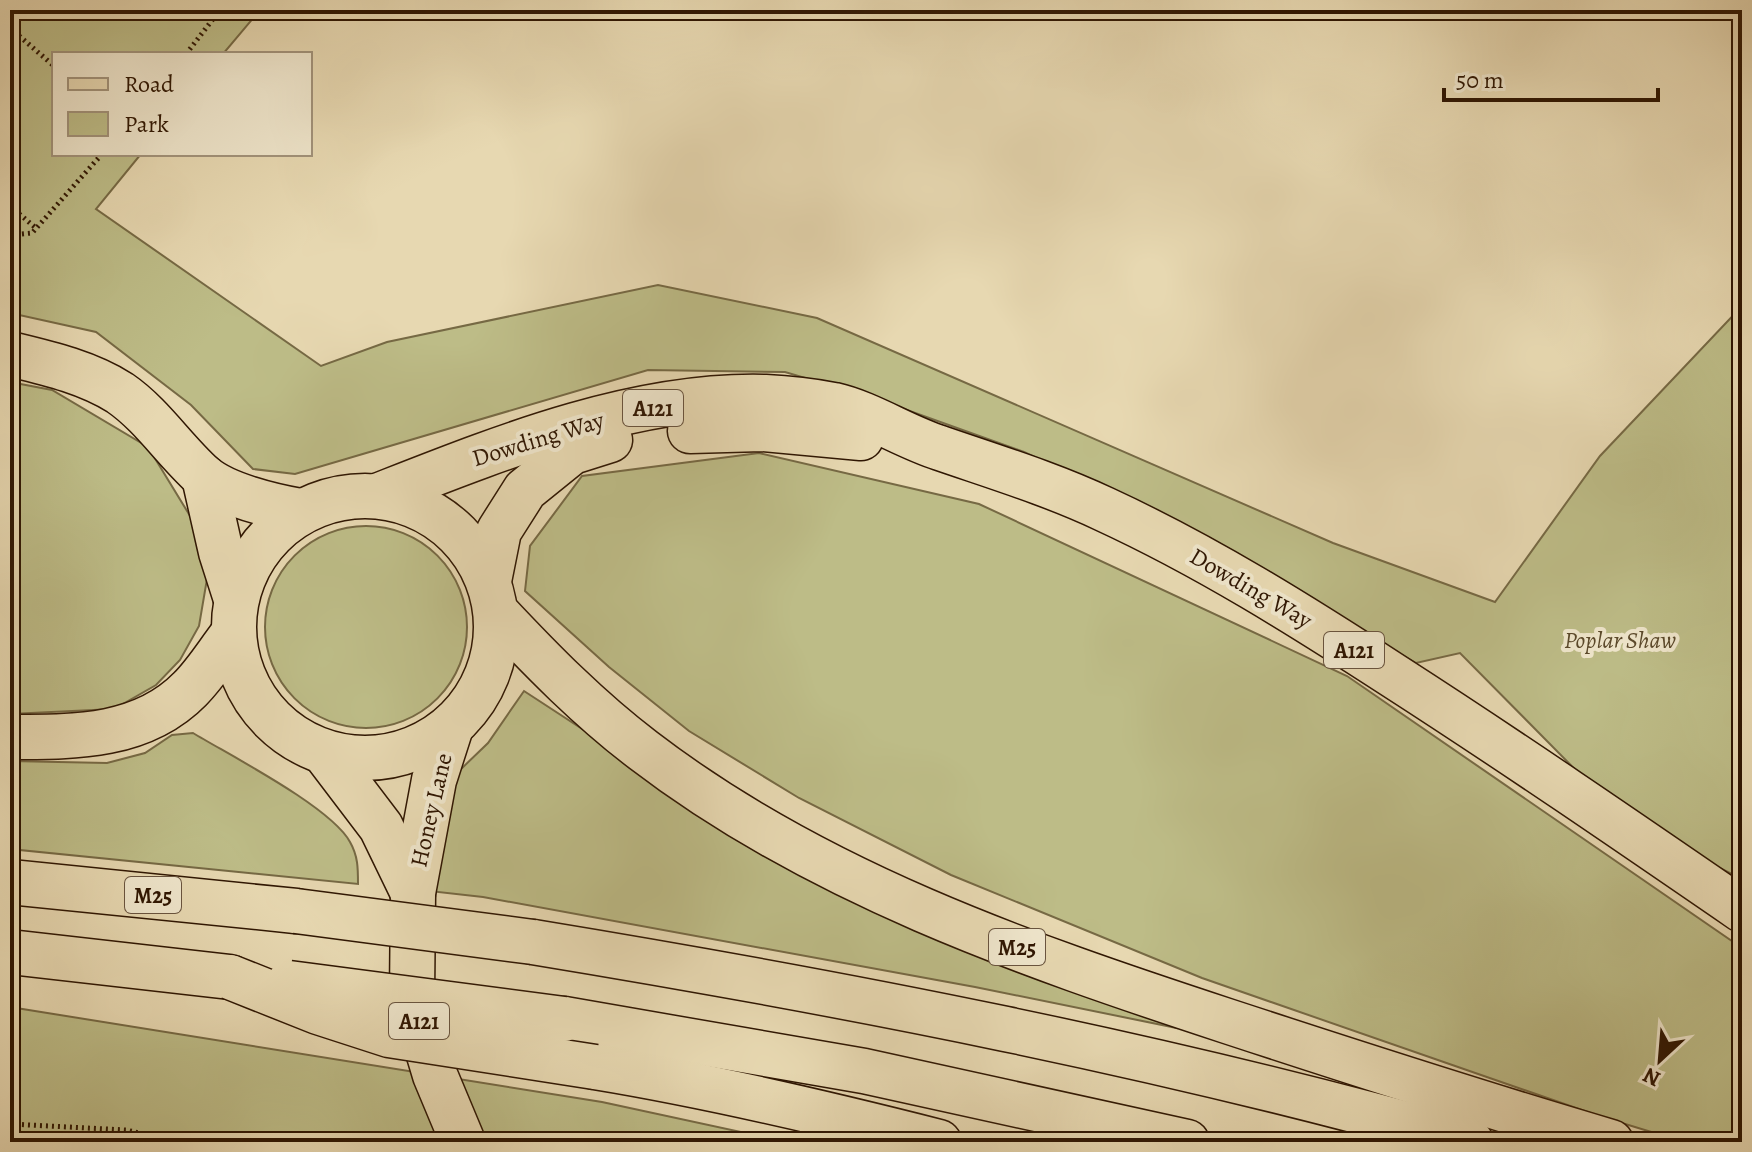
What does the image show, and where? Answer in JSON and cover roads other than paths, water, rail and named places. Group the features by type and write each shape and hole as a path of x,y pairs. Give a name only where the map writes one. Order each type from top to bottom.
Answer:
{"main road":[{"path":"10,354 70,369 120,394 165,434 204,477 246,498 300,511"},
{"name":"Dowding Way","path":"377,496 476,457 612,416 689,402 766,397 836,406 935,447 1019,474 1101,507 1189,551 1306,619 1493,740 1742,910"},
{"name":"Dowding Way","path":"492,597 499,531 525,490 572,452 617,437 673,431 762,429 935,447"},
{"path":"10,737 98,734 125,729 149,719 190,689 234,617 243,575 262,543 300,511 324,501 350,496 377,496 415,505 448,525 474,553 492,597 496,636 489,670 474,701 451,727 422,746 389,756 354,758 324,752 295,739 264,711 245,682 237,660 234,617 204,477"},
{"name":"M25","path":"492,597 590,707 643,750 777,839 857,880 1006,944 1165,1000 1479,1103 1611,1142"},
{"name":"Honey Lane","path":"451,727 434,780 413,893 412,998 435,1075 463,1142"},
{"name":"Honey Lane","path":"324,752 381,827 413,893"},
{"name":"M25","path":"10,882 296,911 533,942 765,981 993,1026 1299,1097 1471,1142"},
{"path":"10,952 389,994 564,1019 864,1071 1187,1142"},
{"path":"230,977 318,1012 389,1035 681,1081 939,1142"}],"park label":[{"name":"Poplar Shaw","path":"1620,640"}]}
